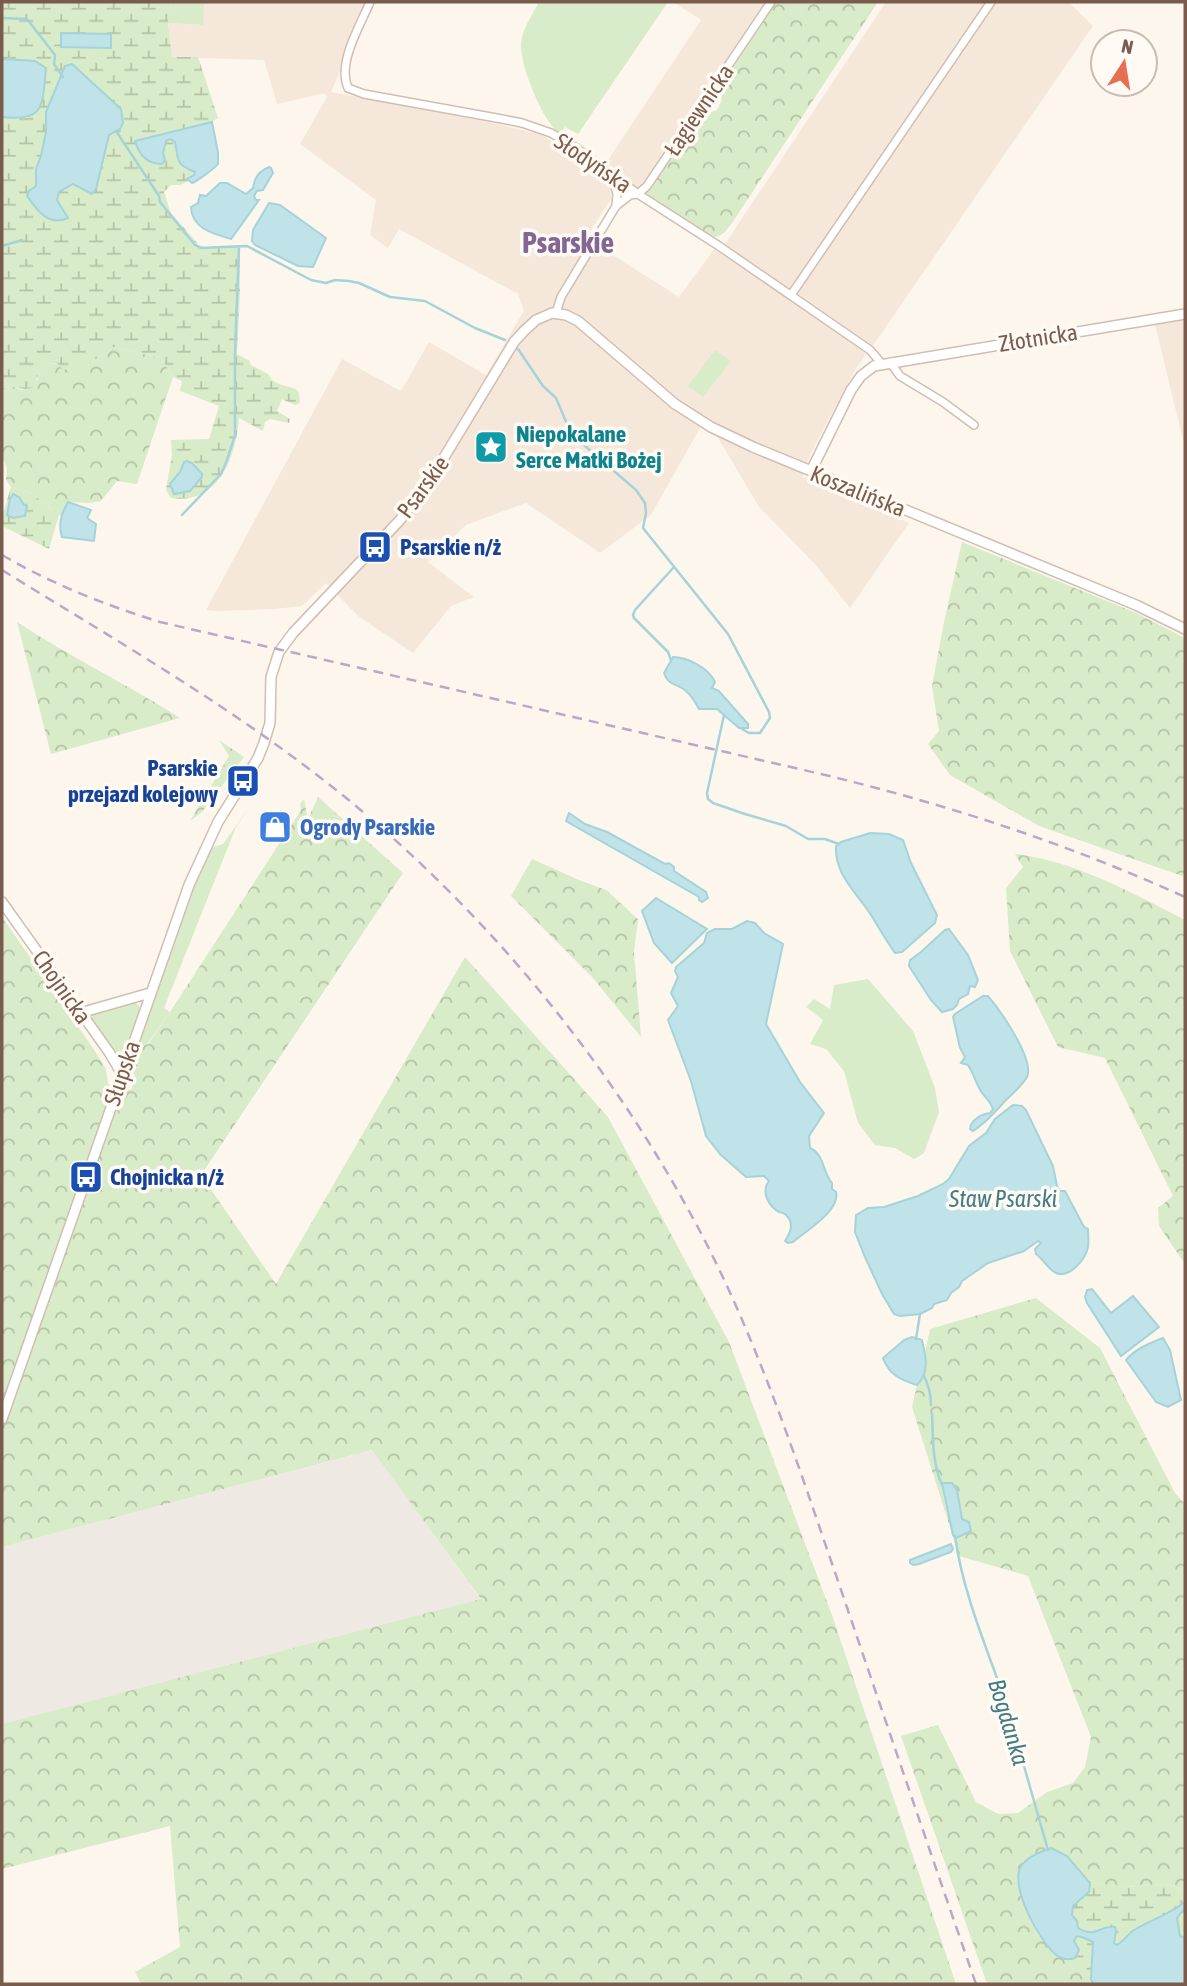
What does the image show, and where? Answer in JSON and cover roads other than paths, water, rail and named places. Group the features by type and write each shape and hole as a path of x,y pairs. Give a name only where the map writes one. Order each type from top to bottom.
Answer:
{"street":[{"name":"Słodyńska","path":"370,2 346,61 344,74 348,88 364,94 529,125 551,133 791,295 886,363"},
{"name":"Łagiewnicka","path":"556,313 561,296 616,206 647,186 771,2"},
{"path":"791,295 991,2"},
{"path":"611,174 615,184 616,206"},
{"name":"Koszalińska","path":"556,313 566,315 586,326 663,395 689,414 753,447 1111,594 1185,629"},
{"name":"Psarskie","path":"266,737 270,723 271,677 282,646 413,504 445,458 519,336 539,318 556,313"},
{"name":"Złotnicka","path":"811,471 857,382 866,371 886,363 1185,314"},
{"path":"886,363 900,376 974,425"},
{"name":"Słupska","path":"2,1419 178,914 206,844 258,758 266,737"},
{"name":"Chojnicka","path":"2,902 122,1074"},
{"path":"80,1013 150,993"}],"water":[{"path":"61,33 111,34 111,48 61,47"},
{"path":"2,59 35,61 46,68 42,101 39,108 27,117 2,117"},
{"path":"72,64 121,109 123,123 120,129 109,135 96,189 92,194 73,184 59,192 57,200 68,218 55,220 44,216 27,196 36,186 36,169 46,132 46,112 65,66"},
{"path":"212,122 218,164 192,183 187,179 195,172 184,167 179,161 175,142 170,139 166,141 163,153 165,160 162,164 145,158 135,141"},
{"path":"269,167 273,173 263,190 257,191 254,196 259,200 231,239 205,229 195,221 191,207 198,203 200,195 206,196 220,183 227,183 246,194 253,188 260,173"},
{"path":"269,203 280,205 326,238 313,267 298,266 252,241 253,230"},
{"path":"187,461 192,463 202,477 190,491 174,494 170,484"},
{"path":"13,494 27,506 25,516 13,518 7,515"},
{"path":"68,502 91,510 87,518 96,524 94,541 62,537 61,519"},
{"path":"673,657 691,661 708,672 715,682 712,688 719,691 748,724 748,728 739,728 717,709 699,709 683,688 668,680 664,673"},
{"path":"569,813 585,824 607,832 665,864 669,863 674,867 674,871 706,892 708,898 702,902 699,897 566,821"},
{"path":"870,833 889,834 903,840 911,863 937,915 935,923 902,952 895,953 848,883 836,856 836,846 841,842"},
{"path":"656,898 707,929 672,963 654,943 642,911"},
{"path":"747,921 755,923 764,933 783,944 766,1024 800,1082 824,1113 809,1136 810,1148 821,1159 832,1189 836,1192 836,1199 828,1213 793,1242 788,1243 785,1241 791,1225 786,1215 777,1211 768,1200 766,1188 769,1181 764,1176 746,1177 721,1155 706,1136 691,1081 668,1020 678,1006 671,993 678,977 676,967 704,943 707,933 715,929 732,929"},
{"path":"949,929 968,955 978,980 975,987 970,986 968,994 959,999 953,1009 942,1012 909,966 910,960"},
{"path":"983,996 988,996 1008,1023 1026,1059 1028,1069 1027,1077 1020,1087 973,1131 970,1129 974,1120 993,1109 968,1065 961,1063 965,1057 960,1048 953,1017"},
{"name":"Staw Psarski","path":"1013,1105 1022,1106 1026,1110 1053,1166 1057,1186 1060,1191 1065,1191 1084,1227 1088,1229 1088,1247 1084,1257 1067,1273 1056,1273 1036,1254 1035,1249 1041,1243 1038,1241 1024,1251 988,1263 962,1281 947,1300 934,1304 932,1308 920,1314 894,1314 882,1294 855,1232 856,1215 868,1208 884,1207 918,1196 943,1184 949,1179 969,1146"},
{"path":"1092,1289 1111,1313 1133,1296 1159,1327 1121,1356 1087,1303 1087,1290"},
{"path":"912,1337 922,1340 926,1358 924,1375 917,1385 896,1376 883,1358 904,1340"},
{"path":"1163,1338 1170,1350 1181,1400 1168,1407 1156,1402 1126,1360 1148,1344"},
{"path":"942,1483 952,1483 957,1490 962,1519 969,1522 971,1531 956,1538 953,1535"},
{"path":"951,1544 951,1552 919,1564 910,1563 910,1560"},
{"path":"1051,1848 1067,1856 1090,1883 1089,1892 1073,1906 1072,1915 1078,1928 1093,1932 1115,1927 1114,1943 1117,1945 1134,1930 1185,1902 1185,1908 1177,1918 1180,1936 1185,1938 1185,1984 1093,1984 1093,1942 1077,1936 1074,1941 1079,1950 1075,1958 1071,1959 1061,1958 1052,1951 1028,1914 1019,1885 1022,1865 1028,1859"}],"waterway":[{"path":"2,18 27,19 55,55 54,64 63,77"},
{"path":"116,131 159,196 160,202 195,245 201,248 247,246 311,280 326,283 335,280 349,281 390,297 425,301 475,328 505,340"},
{"path":"2,246 22,240"},
{"path":"182,515 221,474 235,435 239,247"},
{"path":"518,349 543,386 556,398 577,439 636,490 645,503 643,528 728,634 770,718 760,733 749,733 742,729"},
{"path":"671,660 668,652 633,615 674,567"},
{"path":"724,715 707,793 708,799 713,803 786,826 808,839 825,839 839,844"},
{"name":"Bogdanka","path":"916,1339 920,1314"},
{"name":"Bogdanka","path":"924,1376 931,1405"},
{"name":"Bogdanka","path":"932,1413 935,1459 942,1485"},
{"name":"Bogdanka","path":"955,1536 968,1594 1001,1689 1001,1697 1048,1850"}],"railway":[{"path":"2,555 79,593 160,622 821,774 914,798 1051,843 1185,897"},
{"path":"2,570 199,692 295,758 341,794 433,875 478,921 522,970 602,1072 672,1180 703,1237 743,1322 778,1409 976,1984"}],"place":[{"name":"Niepokalane Serce Matki Bożej","path":"491,447"},
{"name":"Psarskie n/ż","path":"375,547"},
{"name":"Psarskie przejazd kolejowy","path":"243,781"},
{"name":"Ogrody Psarskie","path":"275,827"},
{"name":"Chojnicka n/ż","path":"86,1177"}],"district":[{"name":"Psarskie","path":"568,242"}]}
